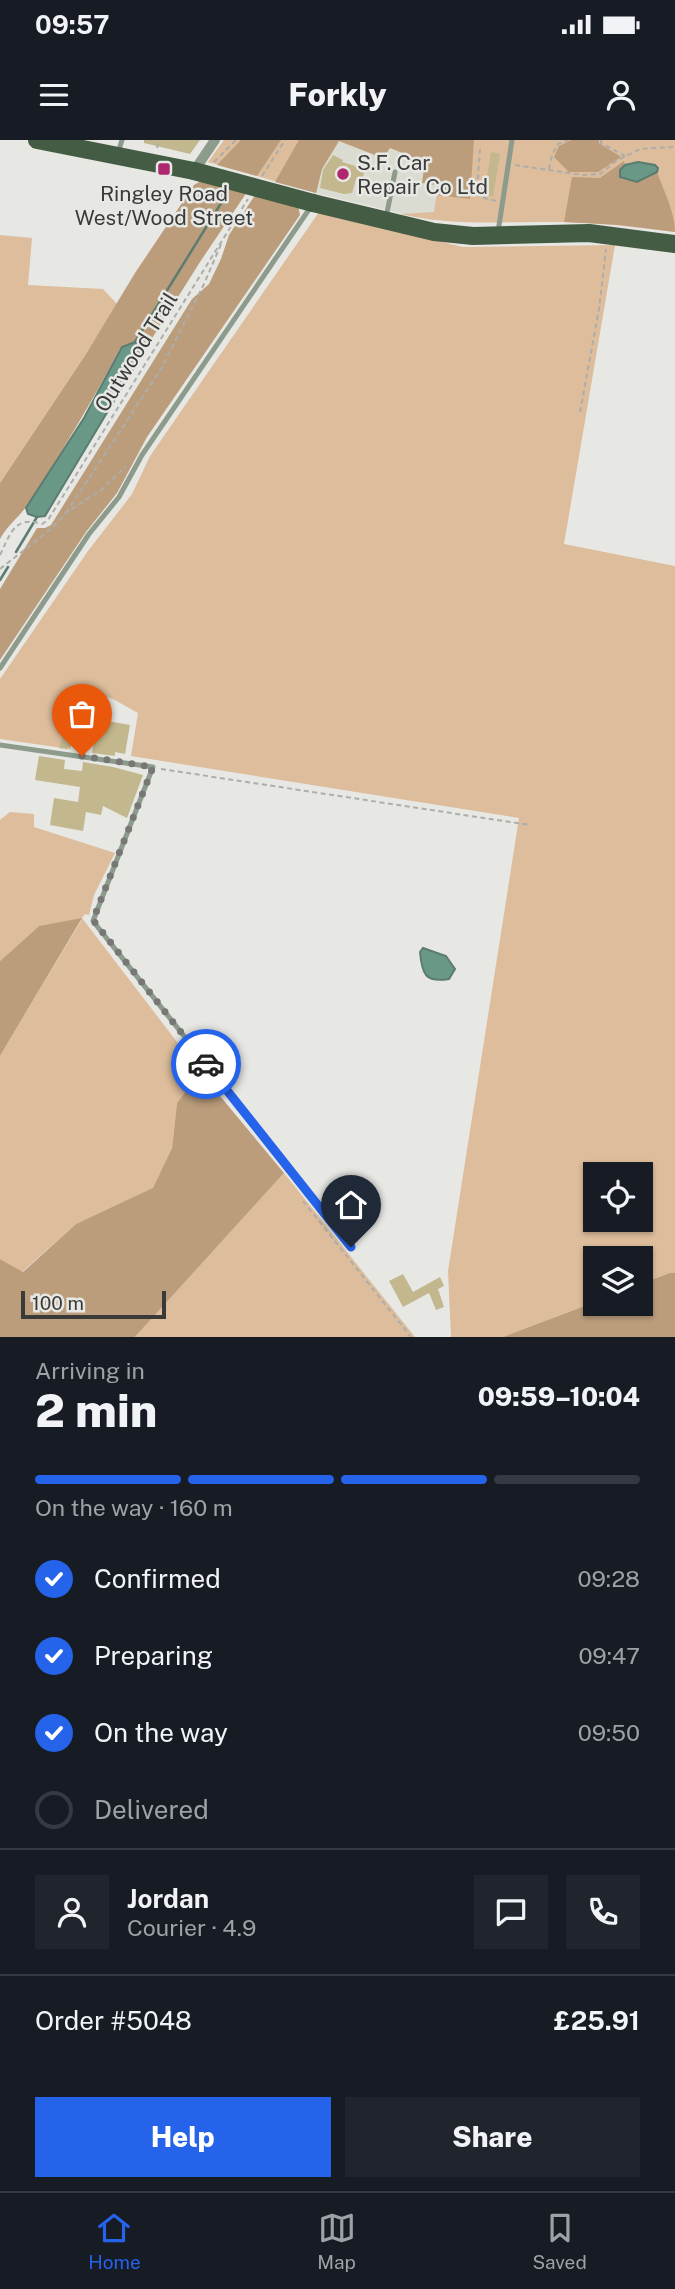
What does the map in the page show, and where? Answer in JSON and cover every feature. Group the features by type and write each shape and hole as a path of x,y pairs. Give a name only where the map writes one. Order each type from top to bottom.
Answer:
{"main road":[{"path":"37,140 119,148 313,203 434,232 473,236 541,232 608,234 675,244"}],"street":[{"path":"198,172 215,140"}],"lane":[{"path":"498,235 512,140"},
{"path":"386,221 395,172"},
{"path":"0,668 82,545 119,497 137,464 313,203"},
{"path":"0,745 153,767 93,920 351,1247"}],"path":[{"path":"198,172 236,140"},
{"path":"263,175 285,140"},
{"path":"549,170 558,144 568,140"},
{"path":"601,140 601,143 625,157"},
{"path":"509,164 583,175 600,174 640,149 672,148 675,143"},
{"path":"480,149 477,190 485,200 503,202"},
{"name":"Outwood Trail","path":"0,555 13,529 22,522 30,520 41,524 48,520 248,199"},
{"path":"0,569 52,528 66,513 161,369 204,285 226,234"},
{"path":"580,412 599,309 608,234"},
{"path":"66,513 101,490 125,467 137,464"},
{"path":"153,767 530,825"},
{"path":"302,1199 411,1337"}],"shaded area":[{"path":"224,140 675,140 675,232 576,223 442,221 400,214 434,212 438,185 422,183 425,162 390,148 383,158 339,141 322,169 316,193 208,162"},
{"path":"241,140 281,140 257,176 217,165"},
{"path":"299,140 474,140 470,199 437,195 437,185 422,183 425,162 390,148 383,158 339,141 322,169 316,193 275,182"},
{"path":"571,140 599,140 599,143 621,157 598,172 569,172 554,157 559,146"},
{"path":"339,141 389,148 425,162 438,185 434,221 316,193 322,169"},
{"path":"624,161 620,176 624,178 639,179 657,172 671,210 675,232 564,222 572,177 600,178"},
{"path":"638,162 655,165 657,172 637,182 620,177 620,170 625,165"},
{"path":"201,181 247,192 144,351 135,343 121,347 89,406 42,482 0,539 0,483 86,354 135,273 194,185"},
{"path":"255,195 298,205 300,215 147,437 117,493 86,532 0,660 0,589 37,528 51,525 192,299 209,284 229,235"},
{"path":"319,212 463,247 615,245 564,544 675,566 675,1273 653,1280 653,1246 583,1246 583,1307 503,1337 451,1337 448,1271 519,818 131,756 138,713 113,699 89,692 70,749 0,739 0,679 88,551 132,494 150,456"},
{"path":"0,235 32,238 28,285 103,289 117,304 0,483"},
{"path":"135,342 144,351 45,516 28,514 26,508 84,418 122,347"},
{"path":"10,812 34,814 34,827 115,853 94,895 89,915 85,914 82,918 200,1072 177,1103 172,1148 153,1189 76,1224 22,1272 0,1259 0,1056 82,919 39,926 0,961 0,820"},
{"path":"82,918 0,1056 0,961 39,926"},
{"path":"423,948 446,956 455,969 449,979 435,980 426,975 420,952"},
{"path":"200,1072 284,1173 135,1337 0,1337 0,1259 23,1272 76,1224 153,1188 172,1148 177,1103"},
{"path":"284,1173 415,1337 135,1337"},
{"path":"675,1273 675,1337 503,1337 583,1307 583,1316 653,1316 653,1279"}],"building":[{"path":"144,140 200,140 190,154 144,143"},
{"path":"491,152 500,154 493,196 484,195"},
{"name":"S.F. Car Repair Co Ltd","path":"333,155 343,160 342,162 365,169 362,181 356,179 352,193 344,194 320,188 323,170"},
{"path":"69,714 78,717 70,747 59,748"},
{"path":"97,719 130,725 125,754 115,752 115,756 92,753"},
{"path":"39,756 65,760 64,769 82,771 83,762 143,775 127,818 103,806 101,815 86,812 83,831 50,825 54,798 78,802 80,787 35,780"},
{"path":"403,1274 413,1292 440,1277 444,1286 438,1289 444,1307 436,1310 429,1293 403,1307 389,1281"}],"waterway":[{"path":"135,342 228,192"},
{"path":"16,552 37,517"},
{"path":"0,580 8,567"}],"way so far":[{"path":"82,756 153,767 93,920 206,1064"}],"place":[{"name":"Ringley Road West/Wood Street","path":"164,169"},
{"name":"S.F. Car Repair Co Ltd","path":"343,174"}],"route":[{"path":"206,1064 351,1247"}]}
